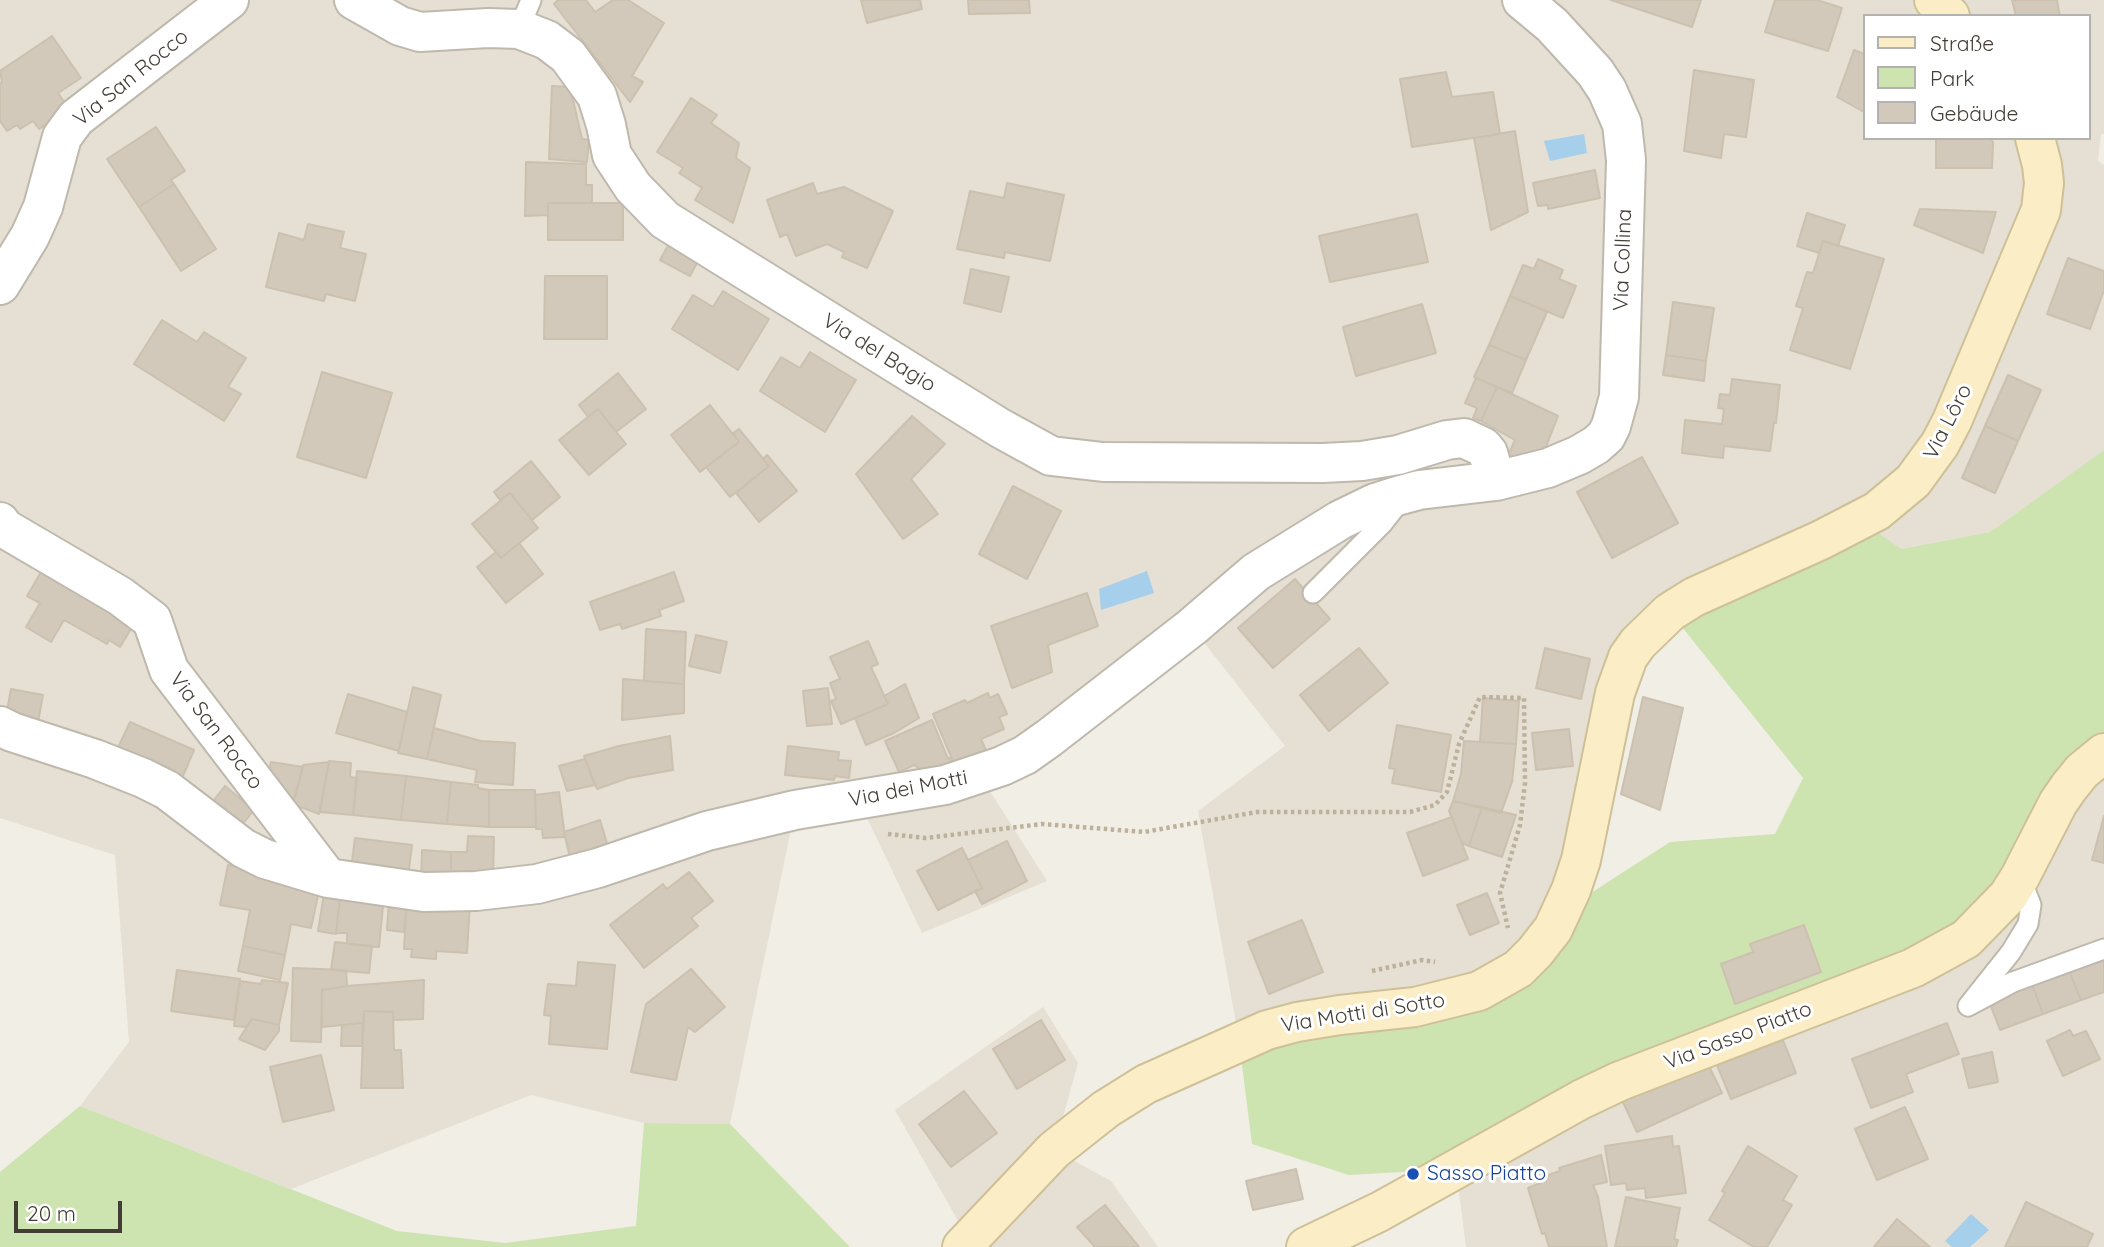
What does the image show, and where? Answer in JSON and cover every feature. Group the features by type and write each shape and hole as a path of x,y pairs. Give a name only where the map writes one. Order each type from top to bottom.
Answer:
{"street":[{"name":"Via San Rocco","path":"0,285 30,236 43,206 62,137 76,118 229,0"},
{"name":"Via del Bagio","path":"355,0 400,26 420,32 488,28 525,15 547,40 568,56 597,96 612,155 633,187 666,220 1000,428 1051,456 1103,462 1336,463 1398,455 1447,440 1464,438 1483,447 1488,453 1496,481"},
{"name":"Via Collina","path":"1496,481 1548,468 1596,445 1611,426 1619,397 1626,160 1622,124 1607,90 1595,72 1552,25 1522,0"},
{"path":"1934,0 1948,14"},
{"name":"Via Lôro","path":"1670,612 1723,583 1861,521 1894,499 1929,462 1952,421 2041,210 2044,183 2036,140"},
{"name":"Via dei Motti","path":"0,726 143,778 167,790 253,854 328,878 424,892 486,890 537,884 707,831 795,810 945,785 979,775 1025,755 1192,627 1256,572 1340,520 1375,503 1405,494 1496,481"},
{"name":"Via San Rocco","path":"0,522 4,528 120,596 152,621 169,670 328,878"},
{"name":"Via Motti di Sotto","path":"962,1247 1054,1150 1107,1108 1146,1084 1267,1030 1297,1021 1415,1007 1456,998 1479,991 1518,969 1553,929 1571,890 1581,860 1620,674 1638,643 1670,612"},
{"name":"Via Sasso Piatto","path":"1306,1247 1379,1213 1582,1099 1620,1081 1932,959 1966,939 2008,896 2057,803 2082,771 2104,753"}],"lane":[{"path":"1313,593 1383,523 1405,494"},
{"path":"2020,877 2031,905 2028,924 2011,953 1968,1006 2013,982 2104,949"}],"path":[{"path":"886,834 926,838 1042,824 1144,832 1257,812 1410,812 1435,805 1447,792 1459,744 1480,697 1524,698 1525,783 1520,825 1500,893 1509,933"},
{"path":"1367,974 1422,960 1437,962"}],"shaded area":[{"path":"0,0 2104,0 2104,134 2101,134 2098,161 2104,165 2104,450 1990,532 1901,549 1651,629 1581,860 1518,969 1239,1040 1198,811 1285,746 1192,627 979,774 1047,881 922,933 858,799 795,810 730,1124 644,1123 531,1095 291,1189 80,1106 129,1042 115,855 0,818"},
{"path":"2104,753 2104,1247 1466,1247 1456,1169"},
{"path":"1043,1007 1078,1063 1054,1150 1111,1181 1158,1247 962,1247 969,1240 895,1110"}],"green space":[{"path":"2104,450 2104,753 1994,913 1456,1169 1349,1175 1252,1144 1239,1041 1456,998 1563,911 1670,842 1775,834 1803,778 1670,612 1861,521 1901,549 1990,532"},
{"path":"80,1106 397,1231 505,1243 636,1226 644,1123 730,1124 850,1247 0,1247 0,1172"}],"water":[{"path":"1584,134 1587,153 1550,161 1544,141"},
{"path":"1147,571 1154,593 1101,610 1099,589"},
{"path":"1971,1214 1989,1230 1970,1247 1952,1247 1945,1241"}],"building":[{"path":"558,0 586,0 595,12 613,0 628,0 664,23 632,76 643,82 630,102 554,4"},
{"path":"861,0 920,0 922,9 867,23"},
{"path":"968,0 1029,0 1030,13 969,14"},
{"path":"1611,0 1701,0 1692,27"},
{"path":"1775,0 1817,0 1842,8 1828,51 1765,32"},
{"path":"2012,0 2057,0 2060,14 2016,14"},
{"path":"52,36 81,78 58,93 69,109 39,129 33,121 20,129 17,125 7,131 0,121 0,71"},
{"path":"1854,50 1862,53 1862,111 1837,97"},
{"path":"1694,70 1754,80 1746,137 1724,134 1721,158 1684,151"},
{"path":"1446,72 1452,97 1493,92 1500,134 1412,147 1400,79"},
{"path":"552,86 570,87 582,139 589,140 587,162 549,159"},
{"path":"691,98 717,115 711,123 739,143 736,158 750,168 733,223 695,200 702,188 679,173 683,168 657,152"},
{"path":"156,127 185,171 171,180 174,184 139,207 107,159"},
{"path":"1515,131 1528,212 1491,230 1474,138"},
{"path":"1936,140 1993,142 1992,168 1936,168"},
{"path":"526,162 586,164 586,185 592,185 592,203 548,203 548,215 525,216"},
{"path":"1595,170 1600,198 1548,209 1548,205 1538,206 1533,183"},
{"path":"813,183 817,194 844,187 893,211 867,268 842,257 844,252 827,244 796,256 787,234 780,237 767,200"},
{"path":"1007,183 1064,195 1050,261 1005,252 1004,258 957,249 970,191 1004,198"},
{"path":"174,184 216,249 181,271 139,207"},
{"path":"548,203 623,203 623,240 548,240"},
{"path":"1920,209 1996,212 1983,253 1914,225"},
{"path":"1807,213 1845,225 1838,246 1823,241 1819,253 1797,246"},
{"path":"1417,214 1428,262 1330,282 1319,236"},
{"path":"308,224 344,232 340,248 366,254 355,301 326,294 324,301 266,287 279,233 304,240"},
{"path":"676,231 705,248 690,276 660,260"},
{"path":"1823,241 1884,259 1850,369 1790,350 1803,308 1796,306 1807,272 1813,273"},
{"path":"2068,258 2104,271 2104,290 2090,329 2047,314"},
{"path":"1538,259 1563,270 1559,279 1576,286 1563,318 1510,296 1523,265 1534,269"},
{"path":"971,269 1009,277 1001,312 964,303"},
{"path":"545,276 607,276 607,339 544,339"},
{"path":"723,291 769,319 738,370 672,329 693,295 713,307"},
{"path":"1510,296 1547,312 1526,360 1489,345"},
{"path":"1673,302 1714,308 1706,361 1666,355"},
{"path":"1422,304 1436,353 1356,376 1343,327"},
{"path":"162,320 197,342 204,332 246,358 228,387 241,394 224,421 134,364"},
{"path":"1489,345 1526,360 1512,393 1474,377"},
{"path":"810,352 856,380 825,432 760,391 781,357 800,368"},
{"path":"1666,355 1706,361 1704,381 1663,375"},
{"path":"322,372 392,393 366,478 297,457"},
{"path":"618,373 646,409 616,432 598,409 588,417 579,405"},
{"path":"2008,375 2041,390 2018,441 1985,426"},
{"path":"1476,378 1497,387 1481,421 1473,418 1477,408 1465,403"},
{"path":"1732,379 1780,385 1770,451 1724,446 1723,458 1682,453 1685,420 1722,424 1724,409 1718,408 1720,394 1730,395"},
{"path":"1497,387 1558,416 1535,469 1507,458 1515,440 1481,421"},
{"path":"710,405 739,442 700,472 671,435"},
{"path":"598,409 626,444 589,475 559,440"},
{"path":"912,416 945,444 911,479 938,514 903,539 856,474"},
{"path":"1985,426 2018,441 1995,493 1962,478"},
{"path":"739,429 769,466 730,497 706,467 739,442 733,433"},
{"path":"767,455 797,491 759,522 736,493 769,466 763,459"},
{"path":"1642,457 1678,523 1612,558 1577,492"},
{"path":"531,461 560,497 532,520 510,493 500,500 494,492"},
{"path":"1013,486 1061,511 1027,579 979,554"},
{"path":"510,493 538,528 501,558 472,524"},
{"path":"519,543 543,574 506,603 477,567 496,552 501,558"},
{"path":"48,560 140,614 120,647 109,640 107,644 64,620 51,642 26,627 40,603 27,596"},
{"path":"674,572 684,601 659,610 661,616 622,629 620,624 600,630 590,602"},
{"path":"1295,579 1330,619 1273,668 1238,628"},
{"path":"1087,593 1098,626 1048,645 1052,672 1012,688 991,626"},
{"path":"646,629 686,632 684,684 644,681"},
{"path":"696,635 727,642 720,673 689,666"},
{"path":"868,641 878,664 871,667 888,704 841,724 831,701 836,699 830,683 840,679 830,657"},
{"path":"1359,648 1388,683 1329,731 1300,695"},
{"path":"1545,648 1590,659 1581,699 1536,688"},
{"path":"623,679 684,684 684,713 622,720"},
{"path":"905,684 919,718 866,745 855,718 888,704 884,696"},
{"path":"413,687 441,695 427,759 398,753"},
{"path":"828,688 832,724 807,726 803,691"},
{"path":"11,689 43,695 38,722 6,716"},
{"path":"988,693 990,698 998,694 1007,714 999,717 1004,729 981,739 990,759 958,773 933,714"},
{"path":"348,694 407,712 399,751 336,733"},
{"path":"1643,697 1683,708 1660,810 1621,794"},
{"path":"1483,698 1519,701 1516,744 1480,742"},
{"path":"932,720 948,759 951,757 955,766 930,776 927,768 920,769 914,765 899,772 885,741"},
{"path":"130,722 194,750 180,783 115,754"},
{"path":"1397,725 1451,735 1441,792 1392,783 1395,769 1389,768"},
{"path":"434,728 481,741 515,743 513,785 475,782 477,770 427,759"},
{"path":"1569,729 1573,766 1536,770 1532,733"},
{"path":"670,736 673,770 628,778 597,789 584,756"},
{"path":"1464,741 1516,744 1512,782 1501,813 1453,801 1461,774"},
{"path":"788,746 839,752 838,760 851,761 849,778 835,776 834,780 785,775"},
{"path":"585,759 595,785 567,791 559,766"},
{"path":"329,761 351,763 350,777 357,778 353,815 320,812"},
{"path":"271,762 303,767 293,804 265,790"},
{"path":"329,762 319,814 293,804 303,765"},
{"path":"357,771 406,776 401,820 353,815"},
{"path":"406,776 451,782 447,824 401,820"},
{"path":"451,782 478,785 478,788 489,790 489,827 447,824"},
{"path":"225,786 254,810 238,830 209,806"},
{"path":"489,790 535,790 536,827 489,827"},
{"path":"559,792 565,837 543,838 542,829 536,829 535,795"},
{"path":"1453,801 1482,807 1469,846 1462,843 1449,811"},
{"path":"1482,807 1516,815 1502,857 1469,846"},
{"path":"2104,816 2104,863 2092,860"},
{"path":"1452,817 1468,859 1423,876 1407,833"},
{"path":"600,820 609,850 571,862 564,832"},
{"path":"468,836 494,837 493,876 451,881 451,852 467,852"},
{"path":"355,838 412,845 407,884 350,877"},
{"path":"1007,841 1027,881 982,904 975,891 982,888 968,860"},
{"path":"962,848 982,888 938,910 917,871"},
{"path":"422,850 451,852 451,881 421,882"},
{"path":"228,865 304,880 319,891 311,928 291,924 285,955 243,946 250,910 220,905"},
{"path":"689,872 713,901 691,918 698,926 644,968 610,925 663,884 667,889"},
{"path":"341,891 384,896 379,947 347,944 347,933 336,933"},
{"path":"1487,893 1499,923 1470,935 1457,905"},
{"path":"324,894 340,896 336,934 318,931"},
{"path":"407,897 470,901 467,953 436,951 436,959 411,957 412,949 404,949"},
{"path":"389,899 407,901 404,932 387,930"},
{"path":"1302,920 1323,972 1269,994 1248,942"},
{"path":"1804,925 1821,972 1735,1004 1721,964 1753,952 1750,944"},
{"path":"335,942 372,946 369,973 331,970"},
{"path":"243,946 285,955 280,980 238,971"},
{"path":"2104,953 2104,992 2081,1000 2067,966"},
{"path":"578,962 615,965 607,1049 549,1044 551,1016 544,1015 548,984 576,986"},
{"path":"2067,966 2081,1000 2043,1014 2030,979"},
{"path":"293,968 346,970 347,986 322,990 321,1042 291,1041"},
{"path":"691,969 725,1007 695,1032 688,1027 676,1080 631,1072 646,1004"},
{"path":"177,970 240,979 234,1020 171,1011"},
{"path":"2030,979 2043,1014 2000,1030 1990,1004 2004,998 2001,990"},
{"path":"262,980 288,983 279,1025 252,1019 246,1027 234,1026 240,981 261,984"},
{"path":"424,980 423,1019 393,1020 393,1012 364,1011 363,1023 322,1027 322,990"},
{"path":"364,1011 393,1012 394,1050 401,1050 403,1088 361,1088"},
{"path":"252,1019 279,1025 279,1031 265,1050 239,1039"},
{"path":"1041,1020 1065,1060 1017,1089 993,1049"},
{"path":"363,1023 362,1046 341,1046 342,1025"},
{"path":"1947,1023 1959,1054 1906,1074 1913,1092 1871,1108 1852,1059"},
{"path":"2070,1030 2073,1036 2086,1031 2100,1059 2063,1076 2047,1041"},
{"path":"1783,1040 1796,1073 1731,1099 1717,1065"},
{"path":"1992,1052 1998,1082 1969,1088 1962,1059"},
{"path":"321,1055 334,1110 283,1122 270,1067"},
{"path":"1706,1060 1722,1093 1637,1132 1621,1098"},
{"path":"964,1091 997,1133 951,1167 919,1124"},
{"path":"1905,1107 1928,1159 1877,1180 1855,1129"},
{"path":"1672,1136 1673,1147 1679,1146 1686,1193 1646,1198 1645,1188 1627,1190 1626,1183 1611,1185 1605,1146"},
{"path":"1748,1146 1797,1176 1783,1200 1792,1205 1767,1247 1754,1247 1709,1220"},
{"path":"1601,1155 1607,1182 1593,1185 1598,1197 1607,1247 1549,1247 1545,1233 1542,1234 1528,1188 1543,1182 1542,1177 1560,1171 1559,1168"},
{"path":"1296,1169 1303,1199 1253,1210 1246,1181"},
{"path":"1626,1197 1680,1208 1674,1239 1678,1240 1676,1247 1615,1247"},
{"path":"2026,1202 2093,1234 2087,1247 2005,1247"},
{"path":"1105,1205 1139,1247 1095,1247 1077,1227"},
{"path":"1897,1219 1930,1247 1874,1247"}],"place":[{"name":"Sasso Piatto","path":"1413,1174"}]}
